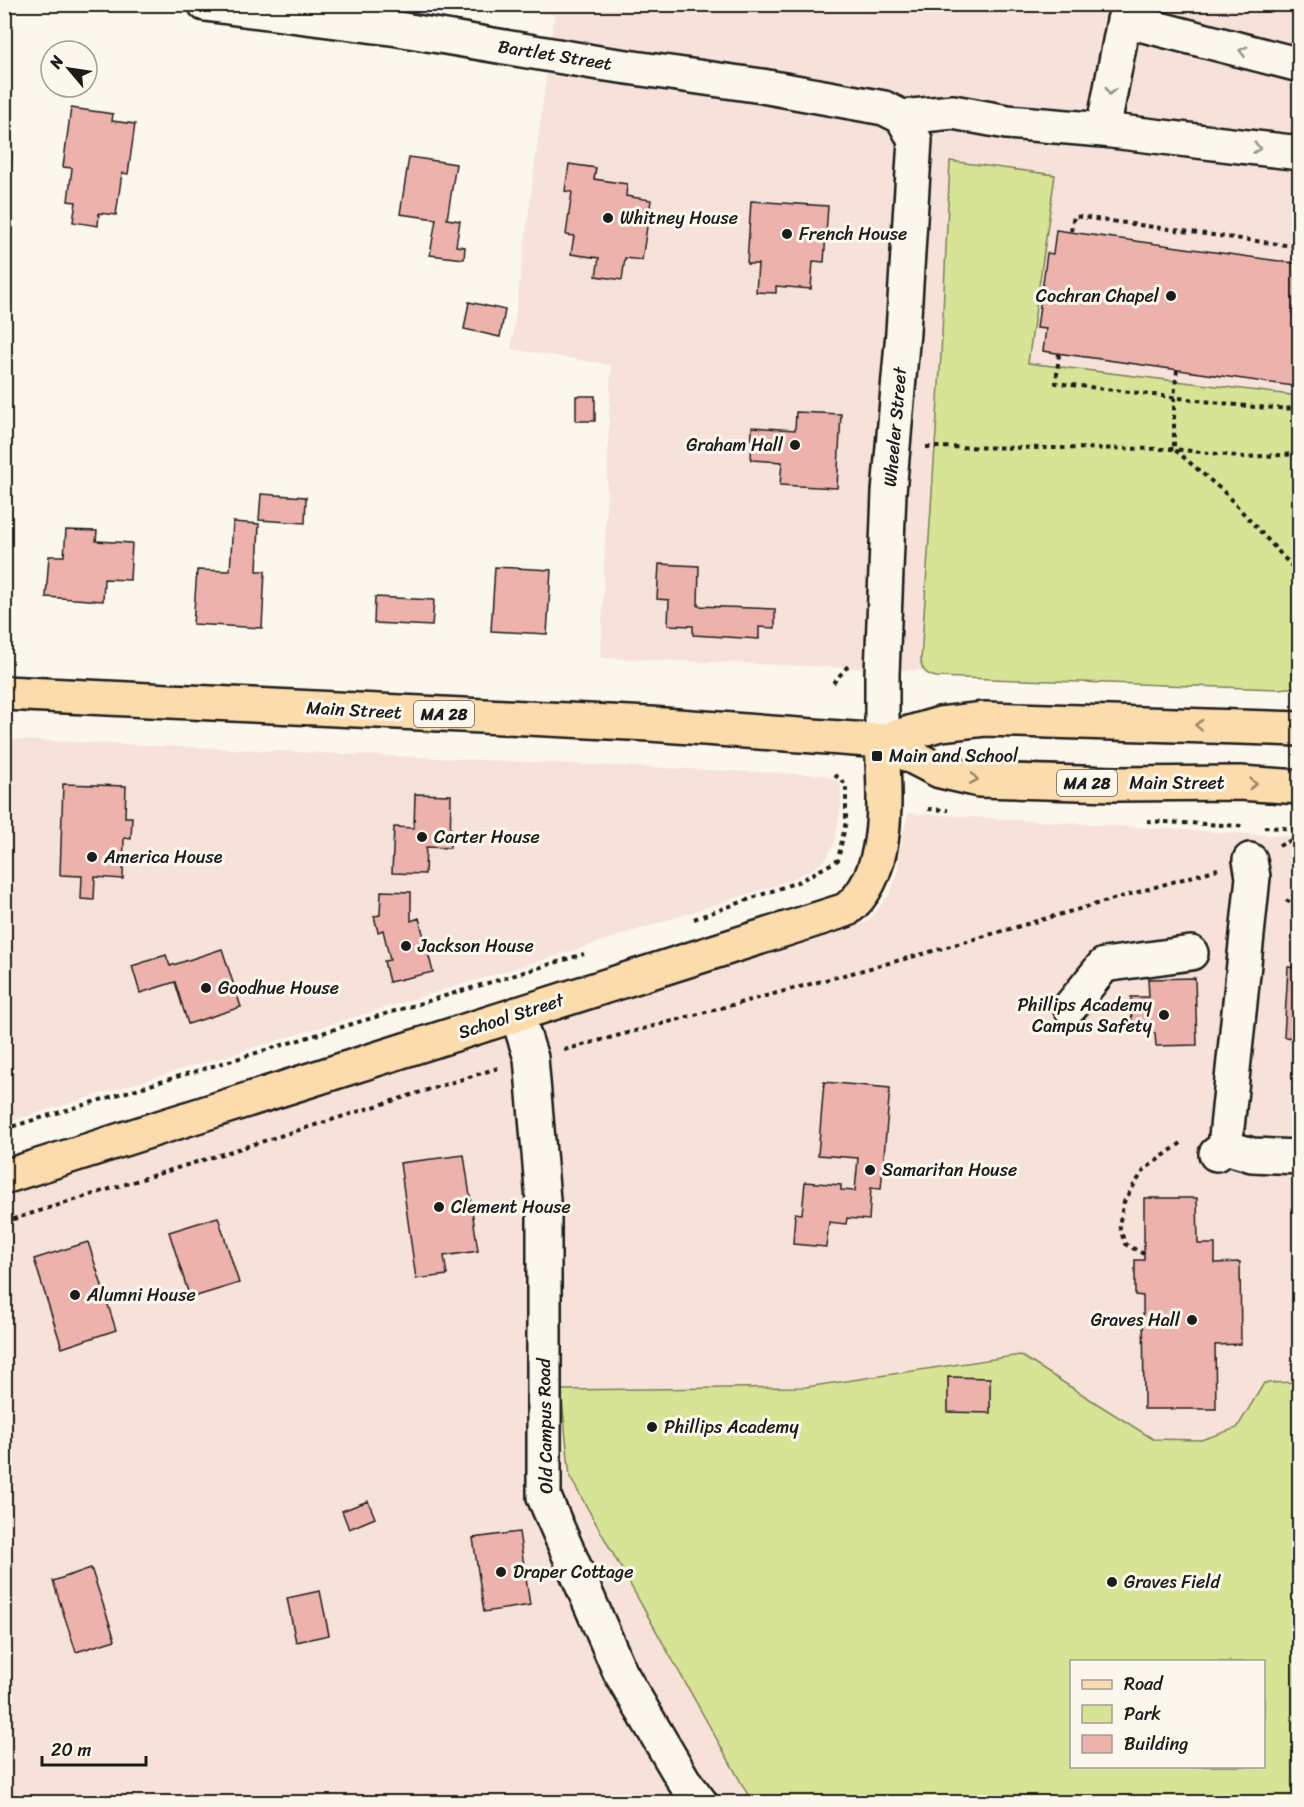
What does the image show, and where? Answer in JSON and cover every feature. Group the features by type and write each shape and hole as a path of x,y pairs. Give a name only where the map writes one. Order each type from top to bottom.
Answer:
{"main road":[{"name":"Main Street","path":"4,693 650,724 882,741 940,724 985,719 1299,729"},
{"name":"Main Street","path":"882,741 940,771 979,780 1115,784 1239,783 1299,787"},
{"name":"School Street","path":"4,1176 846,910 858,901 867,885 875,868 882,837 885,806 882,741"}],"street":[{"name":"Bartlet Street","path":"205,4 398,28 599,63 762,86 884,108 902,117"},
{"path":"1103,130 1124,12 1299,66"},
{"path":"902,117 953,112 1007,122 1103,130 1299,153"},
{"name":"Wheeler Street","path":"882,741 882,674 889,492 903,332 915,140 902,117"},
{"path":"1250,860 1252,878 1221,1150 1252,1155 1299,1156"},
{"path":"1070,1007 1104,965 1191,953"},
{"name":"Old Campus Road","path":"517,1014 531,1058 544,1212 544,1497 620,1672 684,1795"}],"path":[{"path":"1071,231 1074,216 1299,247"},
{"path":"1059,354 1056,383 1254,406 1299,409"},
{"path":"1177,370 1174,397 1174,449 1224,492 1299,575"},
{"path":"926,447 1174,449 1244,457 1299,454"},
{"path":"834,683 851,662"},
{"path":"689,921 800,881 838,860 846,821 846,784 837,776 823,772"},
{"path":"559,1052 929,952 1250,860 1299,836"},
{"path":"4,1129 587,953"},
{"path":"4,1222 505,1066"},
{"path":"1144,1254 1125,1244 1119,1225 1124,1202 1145,1169 1186,1139"}],"shaded area":[{"path":"485,5 1299,5 1299,685 601,658 611,365 511,349 554,15"},
{"path":"5,739 824,775 841,785 841,807 835,842 826,859 813,869 788,881 569,952 5,1123"},
{"name":"Phillips Academy","path":"908,813 1299,837 1299,1802 5,1802 4,1193 842,932 868,921 891,892 897,874"}],"green space":[{"path":"950,161 1055,175 1028,363 1299,396 1299,687 1277,689 936,677 923,669 921,660 941,355"},
{"path":"1020,1355 1153,1439 1201,1440 1237,1428 1264,1383 1299,1382 1299,1802 752,1802 570,1477 561,1390 806,1387"}],"building":[{"path":"71,108 113,114 112,121 135,124 128,174 122,173 116,215 99,213 98,226 73,222 76,202 68,201 72,168 63,167"},
{"path":"4,148 12,149 9,218 4,218"},
{"path":"409,157 456,164 447,219 460,221 456,246 465,247 464,259 430,255 436,219 400,214"},
{"name":"Whitney House","path":"569,164 596,168 594,179 627,184 626,196 651,200 642,260 625,258 622,280 596,276 599,258 571,254 574,236 566,235 572,192 565,191"},
{"name":"French House","path":"751,201 828,206 824,262 813,261 811,289 776,286 776,293 756,292 758,264 747,264"},
{"name":"Cochran Chapel","path":"1056,230 1300,264 1300,387 1043,351 1046,329 1037,328 1047,253 1053,254"},
{"path":"469,302 505,310 500,337 464,329"},
{"path":"576,396 595,396 595,421 576,421"},
{"name":"Graham Hall","path":"796,412 841,414 837,488 780,485 782,462 751,460 752,427 795,430"},
{"path":"261,494 306,497 305,523 259,520"},
{"path":"233,522 259,524 257,571 265,571 262,628 193,624 197,570 230,571"},
{"path":"66,530 97,531 96,541 132,543 130,580 104,579 103,601 46,597 49,556 64,556"},
{"path":"659,564 699,566 698,606 775,609 775,628 759,627 759,639 693,635 693,626 668,625 669,600 657,599"},
{"path":"495,567 551,570 547,634 491,631"},
{"path":"375,597 434,600 432,626 374,623"},
{"name":"America House","path":"63,784 126,786 125,817 132,817 131,839 124,838 123,879 95,877 94,900 81,899 82,876 60,875"},
{"name":"Carter House","path":"415,794 451,795 450,848 426,847 425,874 392,873 394,827 414,828"},
{"name":"Jackson House","path":"381,891 411,892 411,921 419,918 433,972 389,982 384,961 390,960 383,930 378,932 374,916 380,915"},
{"name":"Goodhue House","path":"222,949 241,1007 188,1024 175,982 140,993 132,966 166,955 170,966"},
{"path":"1288,967 1300,968 1300,1092 1295,1091 1298,1038 1284,1037"},
{"name":"Phillips Academy Campus Safety","path":"1195,978 1197,1045 1156,1046 1155,1033 1132,1033 1131,997 1149,997 1148,979"},
{"name":"Samaritan House","path":"824,1082 890,1088 881,1189 871,1188 869,1220 847,1218 846,1224 829,1222 826,1247 793,1244 795,1213 802,1214 805,1182 841,1185 841,1190 855,1191 858,1158 818,1155"},
{"name":"Clement House","path":"464,1155 478,1251 444,1256 447,1275 416,1279 400,1163"},
{"name":"Graves Hall","path":"1144,1198 1197,1198 1198,1244 1215,1244 1215,1263 1240,1262 1241,1344 1215,1345 1216,1409 1144,1409 1143,1296 1135,1295 1135,1260 1144,1260"},
{"path":"218,1217 239,1283 190,1298 169,1232"},
{"name":"Alumni House","path":"88,1242 116,1330 62,1348 34,1259"},
{"path":"948,1377 990,1378 990,1413 948,1412"},
{"path":"368,1501 375,1518 349,1529 342,1511"},
{"name":"Draper Cottage","path":"519,1532 530,1605 484,1612 473,1538"},
{"path":"91,1568 115,1640 76,1652 53,1581"},
{"path":"320,1591 329,1635 296,1642 287,1598"}],"place":[{"name":"Whitney House","path":"608,218"},
{"name":"French House","path":"787,234"},
{"name":"Cochran Chapel","path":"1171,296"},
{"name":"Graham Hall","path":"795,445"},
{"name":"Main and School","path":"877,756"},
{"name":"Carter House","path":"422,837"},
{"name":"America House","path":"92,857"},
{"name":"Jackson House","path":"406,946"},
{"name":"Goodhue House","path":"206,988"},
{"name":"Phillips Academy Campus Safety","path":"1164,1015"},
{"name":"Samaritan House","path":"870,1170"},
{"name":"Clement House","path":"439,1207"},
{"name":"Alumni House","path":"75,1295"},
{"name":"Graves Hall","path":"1192,1320"},
{"name":"Phillips Academy","path":"652,1427"},
{"name":"Draper Cottage","path":"501,1572"},
{"name":"Graves Field","path":"1112,1582"}]}
